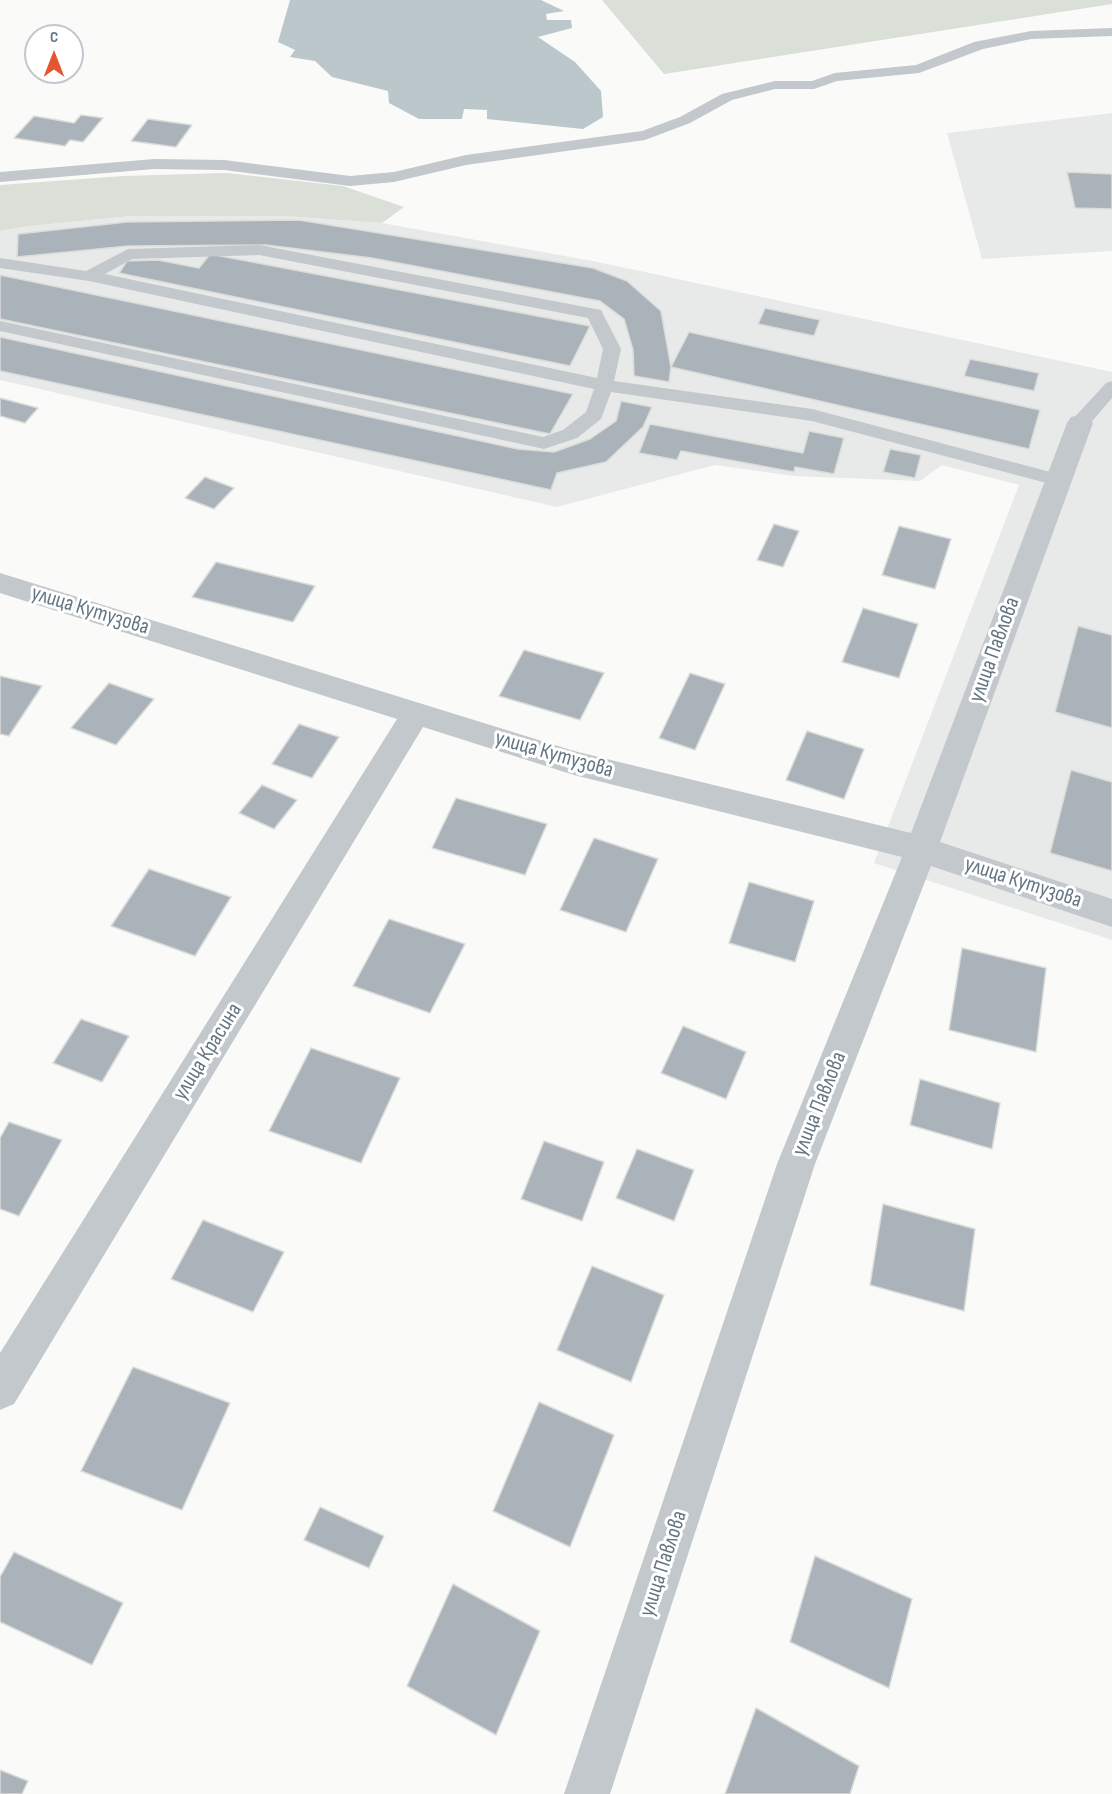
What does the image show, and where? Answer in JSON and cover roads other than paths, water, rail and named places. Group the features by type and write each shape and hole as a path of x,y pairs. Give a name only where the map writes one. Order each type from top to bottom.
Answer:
{"street":[{"name":"улица Павлова","path":"587,1794 796,1164 921,849 1080,423"},
{"name":"улица Кутузова","path":"0,584 574,763 921,849 1112,913"},
{"name":"улица Красина","path":"0,1390 416,714"}],"lane":[{"path":"0,177 154,164 224,165 350,181 394,177 466,160 645,135 685,120 727,97 775,85 814,85 835,77 919,69 979,45 1030,35 1112,32"},
{"path":"0,326 544,443 570,434 594,416 612,349 595,314 259,249 128,254 89,276"},
{"path":"0,262 89,276 604,385 812,415 1058,480"},
{"path":"1080,423 1112,387"}]}
